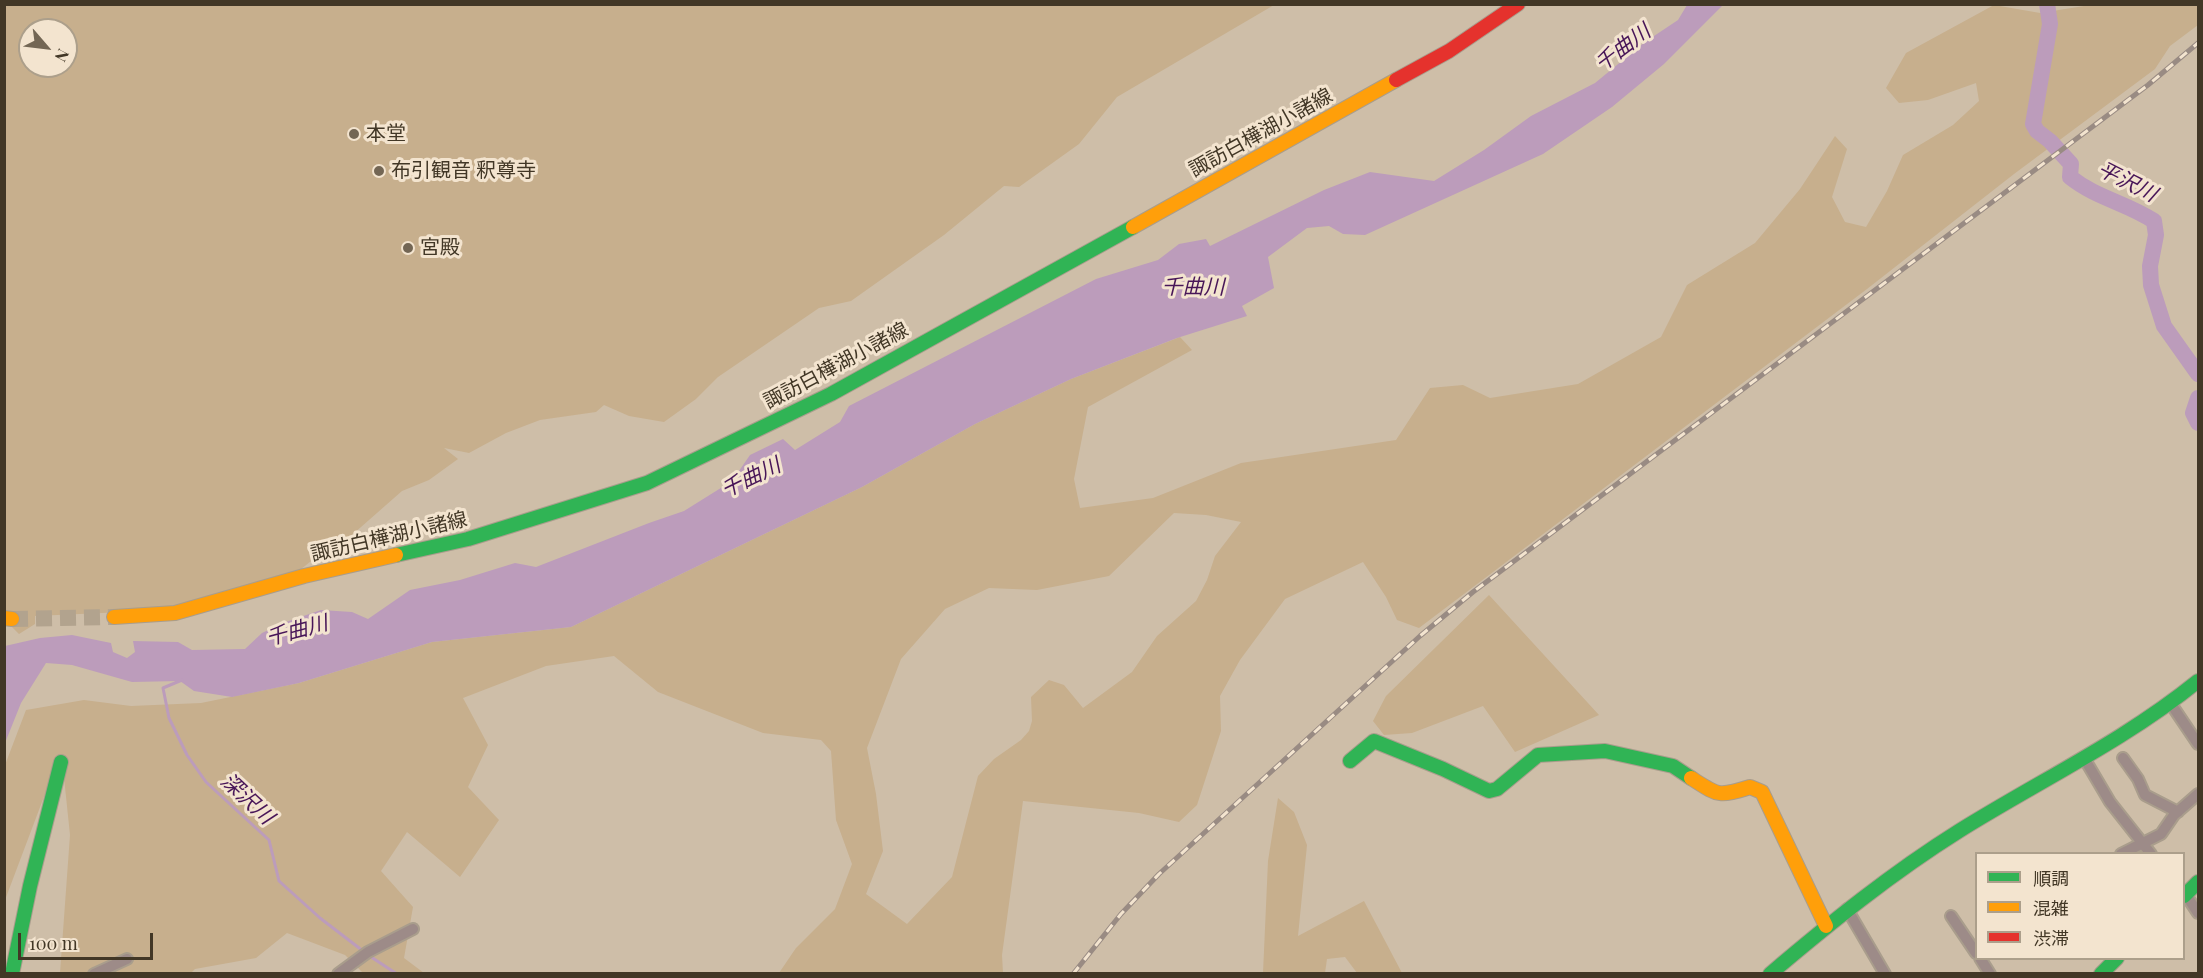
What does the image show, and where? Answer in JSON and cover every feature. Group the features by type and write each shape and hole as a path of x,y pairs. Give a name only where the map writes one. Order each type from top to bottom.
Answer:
{"main road":[{"name":"諏訪白樺湖小諸線","path":"114,617 175,613 304,576 468,540 647,483 831,394 1449,51 1518,4"},
{"path":"1770,974 1847,909 1915,860 1969,825 2134,730 2199,681"},
{"path":"1350,761 1374,741 1489,791 1497,789 1538,755 1605,751 1672,766 1715,793 1725,795 1750,787 1762,792 1826,926"},
{"path":"12,974 30,886 61,762"},
{"path":"2185,893 2199,882"},
{"path":"2101,974 2115,960"}],"street":[{"path":"2171,704 2199,744"},
{"path":"2123,758 2138,779 2145,795 2178,812"},
{"path":"2084,759 2110,802 2150,852"},
{"path":"2124,852 2161,834 2178,812 2199,794"},
{"path":"2185,895 2199,913"},
{"path":"1847,909 1885,974"},
{"path":"1951,916 1975,950"},
{"path":"338,974 368,952 414,929"},
{"path":"94,974 127,959"},
{"path":"1981,960 1990,974"}],"shaded area":[{"path":"4,5 1274,5 1117,97 1079,144 1019,187 1004,186 944,235 851,301 819,308 718,377 696,399 664,422 629,416 604,405 596,412 540,420 506,433 469,453 444,448 458,459 429,480 402,491 336,549 316,557 300,570 192,605 124,612 35,616 35,624 19,634 4,616"},
{"path":"1994,5 2040,13 2084,5 2198,5 2198,25 2170,46 2155,69 1419,628 1397,620 1386,597 1363,562 1285,599 1240,660 1220,696 1221,731 1197,805 1179,822 1139,813 1023,801 1002,955 1003,973 779,973 796,948 835,909 852,864 836,820 831,751 821,740 763,733 658,692 614,656 546,666 463,698 488,745 468,787 499,820 460,877 407,832 381,871 413,907 404,958 424,973 363,973 345,955 287,933 256,958 195,969 191,973 60,973 70,835 63,768 48,786 5,900 5,765 26,710 84,700 131,706 201,703 299,683 432,642 571,627 862,487 975,424 1071,379 1180,337 1192,350 1088,407 1074,479 1080,508 1153,498 1241,463 1396,440 1430,388 1463,385 1490,398 1578,384 1661,337 1687,285 1755,243 1800,189 1835,136 1847,149 1832,197 1845,222 1866,227 1887,191 1903,155 1953,125 1979,101 1976,83 1928,100 1899,103 1886,88 1906,53","holes":["1174,513 1206,515 1241,522 1215,556 1207,580 1196,601 1157,636 1132,672 1083,708 1064,685 1049,680 1031,697 1032,721 1029,731 1021,740 994,759 978,776 952,877 907,924 866,894 883,851 876,794 867,748 901,659 945,609 989,588 1037,590 1109,576"]},
{"path":"1489,595 1599,715 1515,752 1483,706 1412,733 1384,735 1373,721 1386,696"},
{"path":"1278,798 1294,812 1307,845 1298,936 1364,901 1402,973 1357,973 1345,957 1327,959 1325,973 1263,973 1268,861"}],"water":[{"name":"千曲川","path":"1687,5 1723,5 1664,64 1612,107 1543,154 1365,235 1343,234 1329,226 1307,228 1268,257 1274,288 1242,306 1247,316 1177,338 1071,379 975,424 862,487 571,627 432,642 299,683 232,697 194,691 180,681 132,682 72,665 46,663 21,703 5,743 5,646 40,638 72,635 111,643 113,652 127,658 135,652 133,641 178,642 192,650 245,649 262,633 321,610 352,612 368,619 410,590 460,580 515,563 536,567 684,511 732,481 750,455 783,439 795,450 840,422 849,406 1096,279 1158,260 1179,244 1206,239 1210,246 1324,190 1370,172 1434,181 1484,150 1531,116 1595,83 1645,42 1678,20"}],"waterway":[{"name":"平沢川","path":"2047,4 2050,24 2033,124 2037,131 2050,141 2071,164 2070,177 2090,190 2154,221 2156,235 2150,266 2151,285 2164,326 2198,374"},
{"name":"平沢川","path":"2198,398 2193,413 2198,423"},
{"name":"深沢川","path":"182,680 163,688 169,718 187,755 206,782 269,840 279,881 320,918 363,951"},
{"name":"深沢川","path":"368,955 397,974"}],"tunnel":[{"path":"12,619 114,617"}],"railway":[{"path":"1073,974 1121,914 1159,874 1420,636 1473,592 2148,85 2198,43"}],"traffic: fast":[{"path":"396,555 468,539 647,483 831,394 1133,227"},
{"path":"1770,974 1862,899 1934,847 2111,742 2170,703 2198,681"},
{"path":"1350,761 1374,741 1443,769 1489,791 1497,789 1538,755 1605,751 1673,766 1691,778"},
{"path":"12,974 30,886 61,762"},
{"path":"2185,895 2198,882"},
{"path":"2101,974 2115,960"}],"traffic: slow":[{"path":"1133,227 1396,80"},
{"path":"114,617 175,613 304,576 396,555"},
{"path":"4,618 12,619"},
{"path":"1691,778 1719,793 1750,787 1762,792 1826,926"}],"traffic: jam":[{"path":"1396,80 1449,51 1518,4"}],"place":[{"name":"本堂","path":"354,134"},
{"name":"布引観音 釈尊寺","path":"379,171"},
{"name":"宮殿","path":"408,248"}]}
